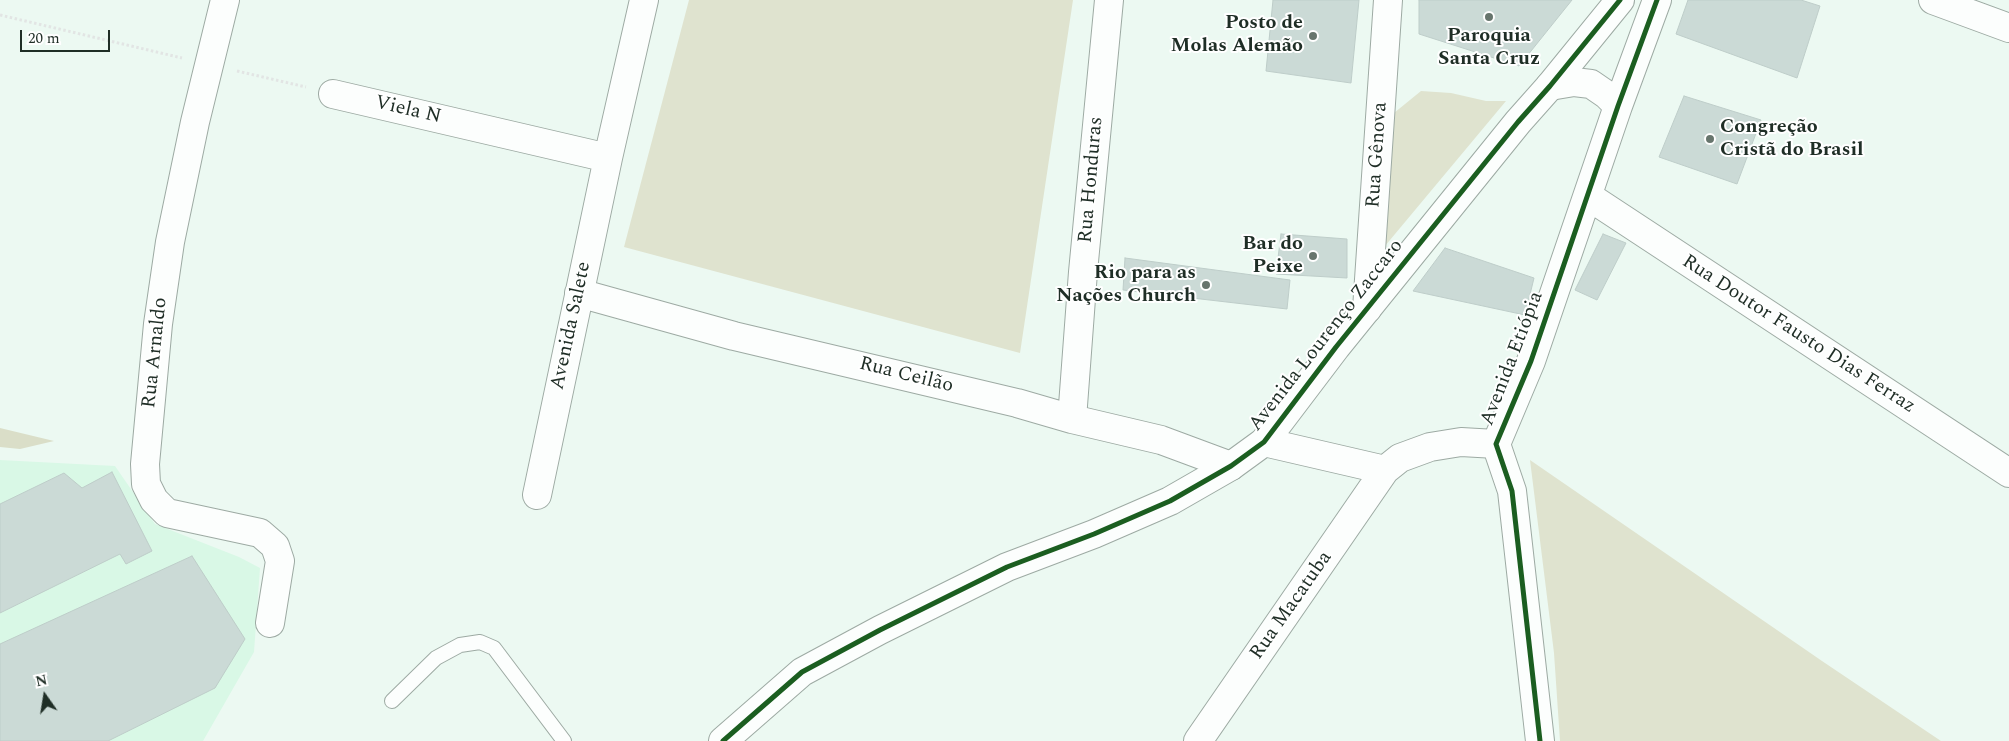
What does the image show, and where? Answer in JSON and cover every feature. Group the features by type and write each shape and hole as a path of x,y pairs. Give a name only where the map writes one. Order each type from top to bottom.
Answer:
{"street":[{"name":"Rua Arnaldo","path":"225,0 170,242 158,324 145,464 146,484 154,500 167,513 260,533 275,546 280,561 270,622"},
{"name":"Avenida Salete","path":"536,495 644,0"},
{"name":"Rua Honduras","path":"1072,419 1083,272 1109,0"},
{"name":"Rua Gênova","path":"1367,309 1388,0"},
{"name":"Avenida Lourenço Zaccaro","path":"723,741 802,672 880,630 1007,567 1094,534 1170,501 1231,466 1264,442 1367,309 1518,122 1620,0"},
{"name":"Avenida Etiópia","path":"1540,741 1512,491 1496,444 1531,361 1618,106 1657,0"},
{"path":"1933,0 2009,28"},
{"path":"1550,86 1574,82 1591,84 1607,95 1618,106"},
{"name":"Viela N","path":"333,94 608,158"},
{"name":"Rua Doutor Fausto Dias Ferraz","path":"1588,196 2009,473"},
{"name":"Rua Ceilão","path":"579,293 734,336 1007,400 1072,419 1161,440 1231,466"},
{"path":"1264,442 1385,470 1400,458 1430,447 1461,442 1496,444"},
{"name":"Rua Macatuba","path":"1198,741 1385,470"}],"lane":[{"path":"392,701 436,658 460,645 480,642 494,648 564,741"}],"path":[{"path":"0,15 333,94"}],"shaded area":[{"path":"689,0 1073,0 1020,353 624,247"},
{"path":"1421,91 1451,93 1486,101 1506,101 1385,246 1394,113"},
{"path":"0,428 54,441 20,449 0,447"},
{"path":"0,460 115,466 155,524 239,557 260,568 254,652 203,741 0,741"},
{"path":"1530,460 1941,741 1560,741 1554,653"}],"building":[{"name":"Posto de Molas Alemão","path":"1273,0 1359,0 1351,83 1266,71"},
{"name":"Paroquia Santa Cruz","path":"1419,0 1572,0 1519,66 1419,34"},
{"path":"1688,0 1801,0 1820,6 1797,78 1676,34"},
{"name":"Congreção Cristã do Brasil","path":"1684,96 1761,120 1737,184 1659,157"},
{"name":"Bar do Peixe","path":"1281,234 1347,239 1347,278 1276,274"},
{"path":"1603,234 1626,243 1597,300 1575,290"},
{"path":"1445,248 1534,278 1525,315 1413,291"},
{"name":"Rio para as Nações Church","path":"1125,258 1290,280 1287,309 1123,290"},
{"path":"112,472 152,551 126,564 120,554 0,613 0,504 64,473 82,488"},
{"path":"192,556 245,639 215,688 108,741 0,741 0,644"}],"cycle path":[{"path":"723,741 802,672 880,630 1007,567 1094,534 1170,501 1231,466 1264,442 1336,347 1518,122 1620,0"},
{"path":"1540,741 1512,491 1496,444 1531,361 1618,106 1657,0"}],"place":[{"name":"Paroquia Santa Cruz","path":"1489,17"},
{"name":"Posto de Molas Alemão","path":"1313,36"},
{"name":"Congreção Cristã do Brasil","path":"1710,139"},
{"name":"Bar do Peixe","path":"1313,256"},
{"name":"Rio para as Nações Church","path":"1206,285"}]}
